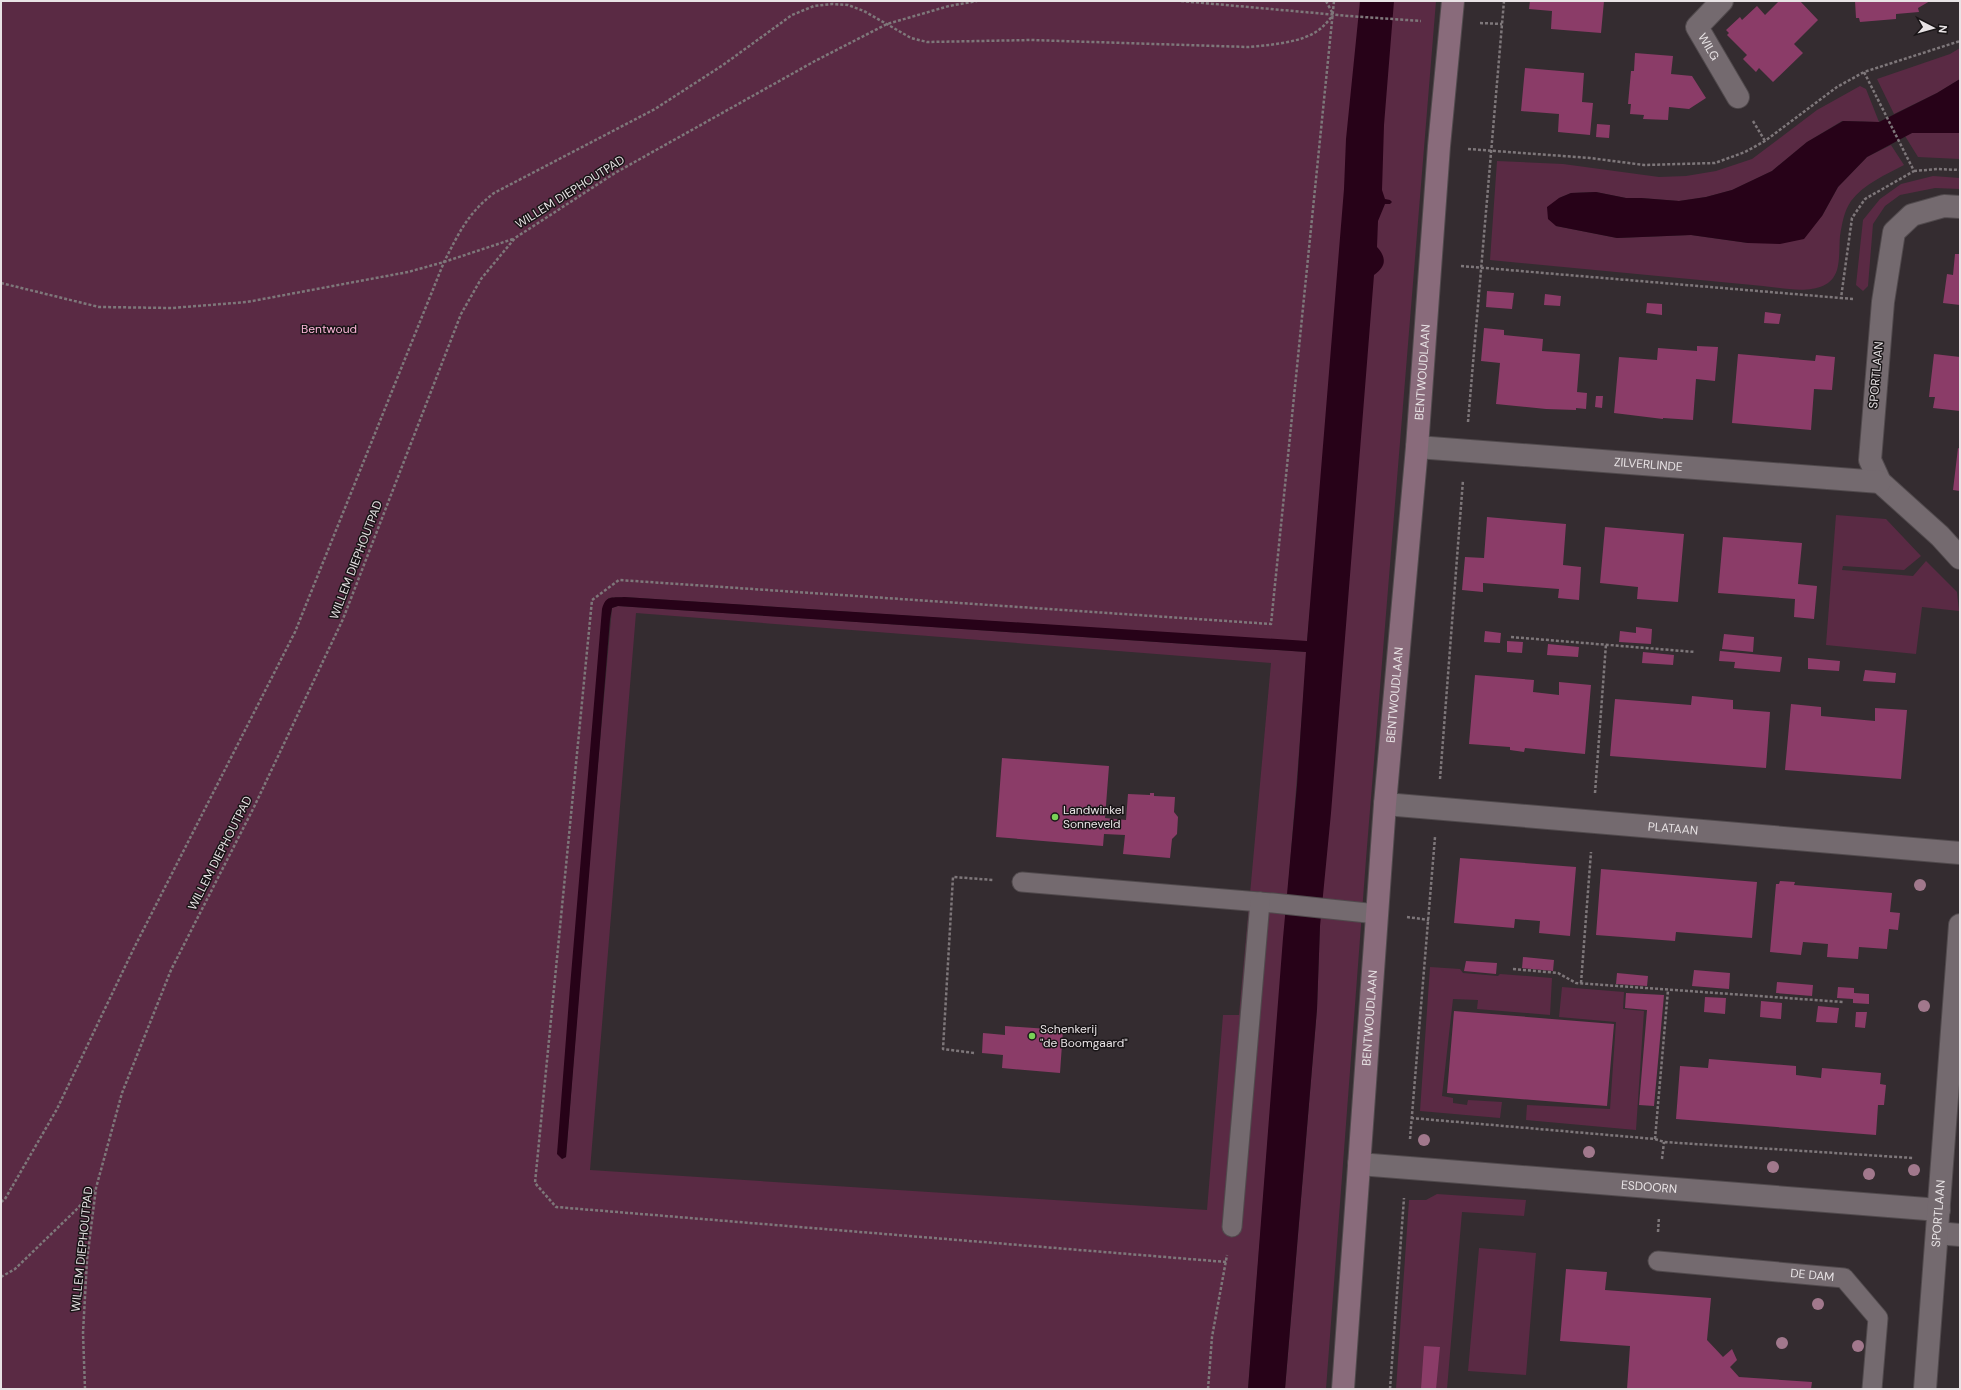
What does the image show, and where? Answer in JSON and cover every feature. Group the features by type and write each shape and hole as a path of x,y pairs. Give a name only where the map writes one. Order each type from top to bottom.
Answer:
{"main road":[{"name":"BENTWOUDLAAN","path":"1342,1389 1385,804 1417,447 1439,146 1453,1"}],"street":[{"name":"WILG","path":"1722,1 1697,27 1738,97"},
{"name":"SPORTLAAN","path":"1960,207 1944,206 1912,215 1894,232 1883,302 1870,460 1880,482 1940,536 1960,558"},
{"name":"ZILVERLINDE","path":"1417,447 1880,482"},
{"name":"PLATAAN","path":"1385,804 1960,853"},
{"name":"SPORTLAAN","path":"1925,1389 1943,1160 1956,1038 1960,925"},
{"name":"ESDOORN","path":"1359,1164 1939,1210"},
{"path":"1937,1233 1960,1235"}],"lane":[{"path":"1022,882 1267,902 1377,914"},
{"path":"1232,1227 1267,902"},
{"name":"DE DAM","path":"1658,1261 1844,1278 1878,1318 1872,1389"}],"path":[{"name":"WILLEM DIEPHOUTPAD","path":"85,1389 82,1333 87,1260 96,1188 122,1093 171,970 254,808 343,619 461,314 481,279 514,238 615,173 815,61 887,24 949,6 977,1"},
{"path":"1181,1 1396,20"},
{"path":"1326,1 1333,15"},
{"path":"1226,1262 556,1207 536,1183 592,600 619,580 1271,624 1334,1"},
{"path":"1390,1389 1400,1241 1438,808 1504,1"},
{"path":"1,1202 5,1199 57,1109 133,950 295,632 444,262 462,226 477,206 494,193 655,110 723,65 792,15 814,6 831,2 848,5 859,9 911,38 927,42 1031,40 1248,47 1277,45 1301,38 1320,30 1333,15"},
{"path":"1439,146 1492,152 1590,158 1644,165 1716,163 1745,152 1765,141 1837,87 1864,72 1960,40"},
{"path":"1864,72 1886,113 1905,154"},
{"path":"1914,171 1938,169 1960,170"},
{"path":"1,283 100,307 172,308 247,302 408,272 444,262 514,238"},
{"path":"1430,262 1482,269 1841,298"},
{"path":"1511,637 1695,652"},
{"path":"974,1053 943,1050 953,877 1022,882"},
{"path":"1513,969 1558,973 1576,983 1843,1002"},
{"path":"1654,1139 1668,990"},
{"path":"1411,1118 1654,1139 1664,1142 1943,1160"},
{"path":"1658,1261 1660,1187"},
{"path":"1,1277 15,1270 76,1210 96,1188"},
{"path":"1208,1389 1212,1337 1232,1227"}],"green space":[{"name":"Bentwoud","path":"1,1 1436,1 1366,859 1326,1389 1285,1389 1317,1009 1320,926 1310,609 1307,642 624,597 608,598 562,1159 566,1157 591,842 612,608 618,606 1307,652 1248,1389 1,1389","holes":["636,613 1271,663 1239,1015 1223,1015 1207,1210 590,1170"]},
{"path":"1960,48 1960,79 1937,93 1894,114 1877,79 1950,54"},
{"path":"1860,86 1866,89 1879,122 1842,121 1807,142 1772,171 1732,190 1706,197 1679,201 1626,198 1596,192 1571,193 1559,198 1556,226 1617,238 1691,235 1748,243 1822,216 1838,187 1867,157 1891,145 1904,165 1868,185 1851,201 1845,213 1840,236 1839,262 1837,270 1832,279 1825,285 1805,290 1490,260 1497,161 1563,164 1659,177 1686,176 1716,171 1752,159 1817,110"},
{"path":"1912,133 1960,133 1960,159 1918,157 1905,136"},
{"path":"1933,176 1960,178 1960,189 1935,188 1900,195 1885,206 1873,224 1868,286 1863,291 1856,285 1863,220 1880,199 1901,184"},
{"path":"1836,515 1886,519 1921,556 1904,570 1843,566 1842,570 1913,576 1926,561 1957,592 1959,611 1922,607 1916,654 1826,645"},
{"path":"1430,967 1460,969 1463,973 1552,978 1550,1015 1477,1009 1478,1000 1453,999 1442,1096 1453,1098 1453,1103 1467,1105 1468,1100 1502,1102 1500,1118 1420,1111"},
{"path":"1562,987 1624,992 1623,1009 1644,1011 1636,1130 1526,1120 1527,1105 1610,1109 1616,1022 1559,1017"},
{"path":"1437,1194 1526,1200 1524,1216 1462,1212 1447,1389 1396,1389 1409,1200 1426,1200"},
{"path":"1479,1248 1536,1253 1526,1375 1468,1371"}],"shaded area":[{"path":"1360,1 1394,1 1384,125 1382,190 1385,199 1392,202 1390,204 1385,204 1378,221 1377,247 1384,259 1384,262 1381,269 1374,275 1331,813 1320,926 1317,1009 1285,1389 1248,1389 1283,938 1297,785 1306,652 618,606 612,608 566,1157 562,1159 557,1154 570,987 602,609 607,599 624,597 1307,641 1344,189 1346,139"},
{"path":"1960,79 1960,133 1912,133 1867,157 1838,187 1822,216 1804,239 1780,244 1748,243 1691,235 1617,238 1556,226 1548,219 1547,207 1559,198 1571,193 1596,192 1626,198 1679,201 1706,197 1732,190 1772,171 1807,142 1843,121 1879,122 1937,93"}],"building":[{"path":"1530,1 1604,1 1601,33 1551,29 1552,11 1529,9"},
{"path":"1779,1 1800,1 1818,20 1794,44 1803,53 1773,82 1759,68 1756,72 1743,59 1747,55 1727,35 1729,33 1726,30 1740,17 1742,20 1757,6 1765,15"},
{"path":"1855,1 1930,1 1918,8 1919,12 1896,14 1896,19 1860,22 1859,18 1856,18"},
{"path":"1635,53 1673,56 1671,74 1692,76 1706,98 1689,109 1669,107 1668,120 1643,119 1644,115 1630,114 1631,104 1628,104 1631,71 1634,71"},
{"path":"1525,68 1584,73 1582,102 1593,103 1590,135 1558,132 1559,114 1521,111"},
{"path":"1597,124 1610,125 1609,138 1596,137"},
{"path":"1955,254 1960,254 1960,305 1943,303 1947,274 1953,275"},
{"path":"1487,291 1514,293 1512,309 1486,307"},
{"path":"1545,294 1561,296 1560,306 1544,305"},
{"path":"1647,303 1662,304 1662,315 1646,313"},
{"path":"1765,312 1781,314 1779,324 1764,323"},
{"path":"1484,328 1504,330 1504,335 1543,339 1542,351 1580,354 1577,392 1587,393 1586,409 1546,409 1496,404 1500,363 1481,361"},
{"path":"1697,346 1718,347 1715,381 1696,379 1693,420 1663,419 1614,413 1619,357 1657,360 1658,348 1697,351"},
{"path":"1738,354 1815,361 1816,355 1835,357 1832,390 1814,389 1811,430 1732,423"},
{"path":"1934,354 1960,357 1960,411 1933,408 1935,397 1929,397"},
{"path":"1596,396 1603,396 1602,408 1595,407"},
{"path":"1958,448 1960,449 1960,491 1953,490"},
{"path":"1487,517 1566,524 1563,565 1581,567 1579,600 1558,598 1559,589 1483,583 1483,592 1462,590 1465,557 1484,558"},
{"path":"1605,527 1684,534 1678,602 1637,599 1638,587 1600,583"},
{"path":"1723,537 1802,543 1798,584 1817,586 1814,619 1794,617 1795,599 1718,593"},
{"path":"1636,627 1652,629 1651,644 1619,642 1620,631 1636,633"},
{"path":"1485,631 1501,633 1500,643 1484,642"},
{"path":"1724,634 1754,637 1753,652 1722,649"},
{"path":"1507,641 1523,642 1522,653 1507,652"},
{"path":"1548,644 1579,647 1578,657 1547,655"},
{"path":"1720,651 1782,657 1780,672 1734,668 1735,662 1719,661"},
{"path":"1643,652 1674,655 1673,665 1642,663"},
{"path":"1808,658 1840,661 1839,671 1808,669"},
{"path":"1865,670 1896,673 1895,683 1863,681"},
{"path":"1475,675 1534,680 1533,692 1559,695 1559,682 1591,685 1585,754 1525,748 1524,752 1510,750 1510,747 1469,744"},
{"path":"1692,696 1733,700 1733,709 1770,712 1766,768 1610,756 1615,699 1691,705"},
{"path":"1791,704 1821,707 1821,716 1875,721 1875,708 1907,710 1901,779 1785,770"},
{"path":"1002,758 1109,766 1105,818 1126,820 1128,794 1150,795 1150,793 1154,793 1154,796 1175,797 1174,812 1178,817 1177,834 1172,839 1170,858 1123,854 1125,835 1104,834 1103,846 996,837"},
{"path":"1460,858 1576,867 1570,936 1539,933 1540,921 1515,919 1514,928 1454,923"},
{"path":"1601,869 1757,882 1752,938 1676,932 1675,941 1596,935"},
{"path":"1780,881 1795,882 1794,885 1892,893 1890,912 1900,913 1898,930 1889,929 1887,949 1859,947 1858,959 1827,957 1828,944 1803,942 1801,955 1770,952 1776,884 1779,884"},
{"path":"1523,957 1554,960 1553,971 1522,968"},
{"path":"1466,961 1497,963 1496,974 1464,971"},
{"path":"1694,970 1730,973 1729,989 1692,986"},
{"path":"1617,973 1648,976 1647,986 1616,984"},
{"path":"1777,982 1813,985 1812,996 1776,993"},
{"path":"1838,987 1854,988 1854,993 1869,994 1869,1004 1853,1003 1853,999 1837,998"},
{"path":"1626,993 1664,995 1654,1106 1639,1105 1647,1010 1625,1008"},
{"path":"1705,997 1726,998 1725,1014 1704,1012"},
{"path":"1761,1001 1782,1003 1781,1019 1760,1017"},
{"path":"1818,1006 1839,1008 1837,1023 1816,1022"},
{"path":"1454,1011 1614,1024 1607,1106 1447,1093"},
{"path":"1856,1012 1867,1012 1865,1028 1855,1027"},
{"path":"1005,1026 1063,1030 1060,1073 1002,1068 1003,1055 982,1053 983,1033 1005,1035"},
{"path":"1709,1059 1796,1066 1796,1075 1821,1078 1822,1068 1881,1073 1880,1084 1886,1085 1884,1105 1878,1105 1876,1135 1676,1119 1680,1066 1708,1068"},
{"path":"1566,1269 1607,1272 1605,1290 1711,1298 1707,1340 1723,1357 1732,1349 1737,1360 1730,1367 1739,1377 1812,1382 1811,1389 1627,1389 1630,1346 1560,1341"},
{"path":"1424,1346 1440,1347 1436,1389 1421,1389"}],"place":[{"name":"Landwinkel Sonneveld","path":"1055,817"},
{"name":"Schenkerij \"de Boomgaard\"","path":"1032,1036"}]}
